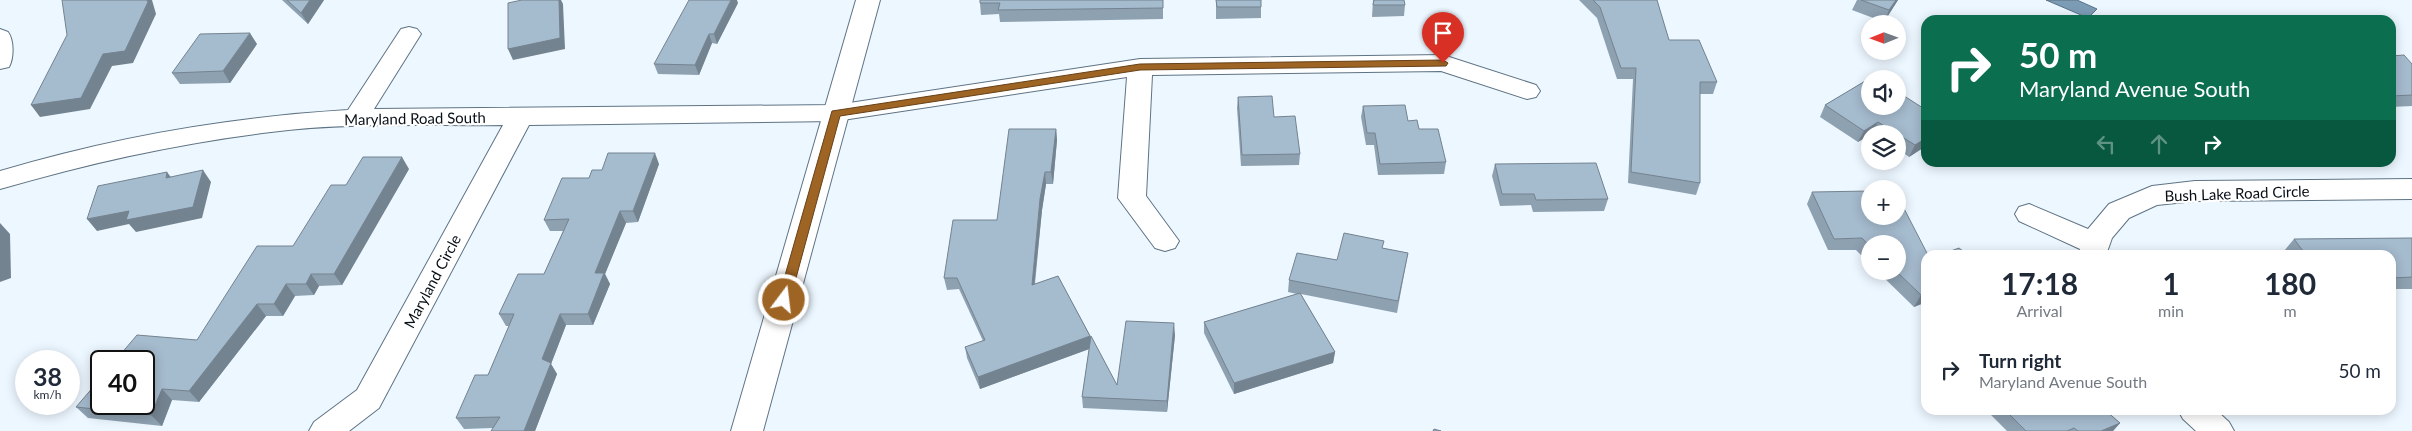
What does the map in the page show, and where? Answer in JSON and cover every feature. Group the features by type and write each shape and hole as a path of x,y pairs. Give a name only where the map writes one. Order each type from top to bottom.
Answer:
{"street":[{"path":"747,431 868,0"},
{"path":"356,118 409,34"},
{"path":"0,37 0,61"},
{"name":"Maryland Road South","path":"0,180 50,165 164,138 273,123 356,118 836,113 1140,67 1443,63 1527,91"},
{"path":"1140,67 1132,198 1165,241"},
{"name":"Maryland Circle","path":"325,431 368,399 521,116"},
{"name":"Bush Lake Road Circle","path":"2093,250 2119,211 2152,196 2195,192 2412,189"},
{"path":"2029,214 2093,250"},
{"path":"2200,415 2218,431"}],"water":[{"path":"2046,0 2077,0 2097,9 2091,15 2081,15"}],"building":[{"path":"62,0 147,0 148,2 125,51 103,54 81,98 31,105 67,35"},
{"path":"287,0 310,0 301,13"},
{"path":"522,0 559,0 560,38 508,49 508,3"},
{"path":"689,0 731,0 714,34 709,34 695,65 654,64"},
{"path":"980,0 1163,0 1163,8 998,10 1000,3 980,3"},
{"path":"1216,0 1261,0 1261,7 1217,7"},
{"path":"1374,0 1404,0 1405,5 1373,5"},
{"path":"1593,0 1657,0 1669,40 1699,40 1717,82 1700,82 1700,183 1631,172 1636,68 1621,68 1600,7"},
{"path":"1861,0 1896,0 1889,10"},
{"path":"250,33 223,71 172,73 200,34"},
{"path":"2404,55 2412,64 2412,95 2396,96 2396,56"},
{"path":"1861,84 1861,115 1906,115 1906,97 1921,107 1921,141 1915,145 1906,139 1906,125 1883,125 1878,122 1873,125 1861,125 1861,129 1825,105"},
{"path":"1272,96 1274,117 1295,116 1300,154 1242,155 1238,97"},
{"path":"1405,105 1408,121 1417,120 1419,129 1438,129 1446,162 1380,164 1375,133 1367,133 1363,106"},
{"path":"1009,129 1056,129 1051,172 1045,172 1040,199 1032,285 1058,276 1090,336 978,377 965,347 985,340 957,278 944,278 953,220 997,220"},
{"path":"608,153 655,153 633,211 620,211 595,273 604,273 588,314 560,314 542,359 551,363 524,431 491,431 500,417 456,418 475,375 488,375 514,314 499,314 518,274 544,274 569,219 544,220 562,178 589,178 592,170 602,170"},
{"path":"363,157 402,157 334,274 311,274 306,284 286,284 274,304 257,304 189,391 162,389 155,406 155,350 124,350 137,335 197,340 257,246 293,246 331,185 346,185"},
{"path":"1596,163 1608,199 1536,200 1534,194 1502,194 1495,164"},
{"path":"203,170 193,207 126,220 129,211 87,219 98,186 167,172 166,178"},
{"path":"1861,191 1861,225 1906,225 1906,212 1925,250 1921,250 1921,295 1905,280 1906,235 1861,235 1861,238 1834,239 1812,192"},
{"path":"1344,233 1384,241 1382,248 1408,253 1398,301 1289,280 1297,253 1337,260"},
{"path":"2412,238 2412,277 2396,278 2396,250 2302,250 2294,239"},
{"path":"1300,293 1335,352 1234,383 1204,322"},
{"path":"1126,321 1174,323 1167,401 1082,397 1091,336 1117,385"},
{"path":"90,391 90,408 80,407 80,402"},
{"path":"2010,415 2111,415 2120,423 2101,431 2078,431 2074,428 2067,431 2026,431"}],"route":[{"path":"784,300 836,113 1140,67 1443,63"}]}
